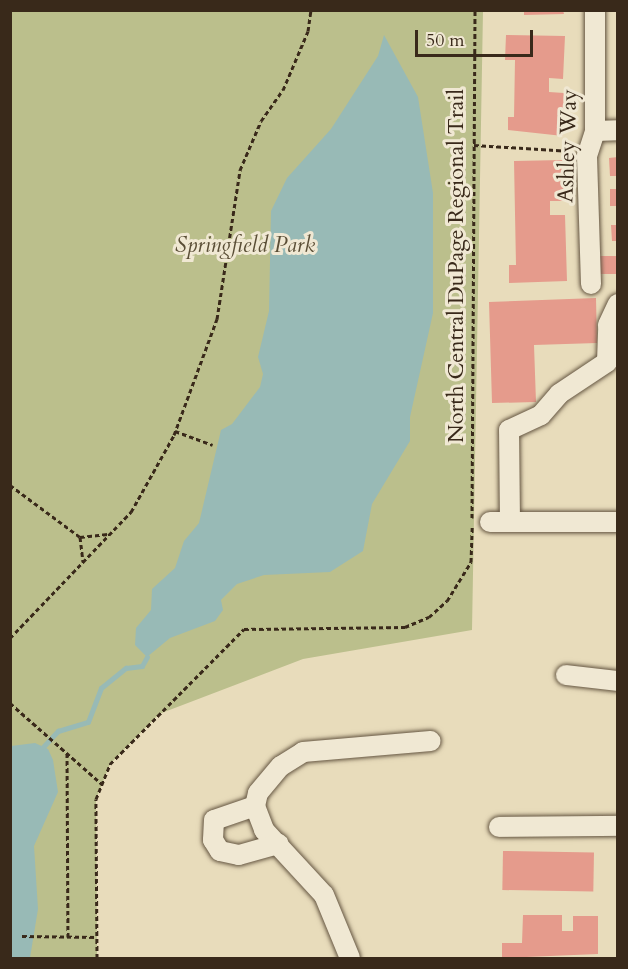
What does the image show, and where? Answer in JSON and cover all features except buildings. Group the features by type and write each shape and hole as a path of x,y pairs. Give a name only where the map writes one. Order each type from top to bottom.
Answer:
{"street":[{"name":"Ashley Way","path":"591,284 587,156 595,131 595,10"},
{"path":"595,131 618,130"},
{"path":"510,522 509,430 541,415 559,394 608,362 608,325 618,304"},
{"path":"481,522 618,522"},
{"path":"566,675 618,681"},
{"path":"350,958 324,895 264,830 255,806 258,793 281,766 303,752 431,741"},
{"path":"255,806 214,820 213,840 220,851 239,855 278,844"},
{"path":"499,827 618,826"}],"path":[{"path":"10,638 131,512 175,431 217,319 240,170 261,121 283,90 308,31 311,10"},
{"name":"North Central DuPage Regional Trail","path":"97,958 96,800 110,764 244,628 405,627 429,617 447,601 471,562 481,522 474,145 475,10"},
{"path":"474,145 556,147 587,156"},
{"path":"175,431 213,445"},
{"path":"10,484 80,537 110,534"},
{"path":"80,537 83,562"},
{"path":"10,703 102,784"},
{"path":"67,753 68,937"},
{"path":"22,936 97,937"}],"green space":[{"name":"Springfield Park","path":"10,11 483,11 472,630 303,659 159,714 110,764 96,799 97,958 11,958"}],"water":[{"path":"384,35 418,97 433,193 433,313 410,417 410,441 372,504 363,551 330,572 264,575 237,584 221,600 223,610 215,621 170,638 147,657 135,645 136,628 151,610 152,589 175,568 184,541 199,523 221,430 232,424 260,387 263,374 258,357 269,311 271,211 287,178 331,129 378,56"},
{"path":"35,743 48,749 53,760 58,792 34,846 38,909 30,958 11,958 11,746"}],"waterway":[{"path":"43,747 58,731 88,722 101,688 126,668 142,666 147,657"}]}
